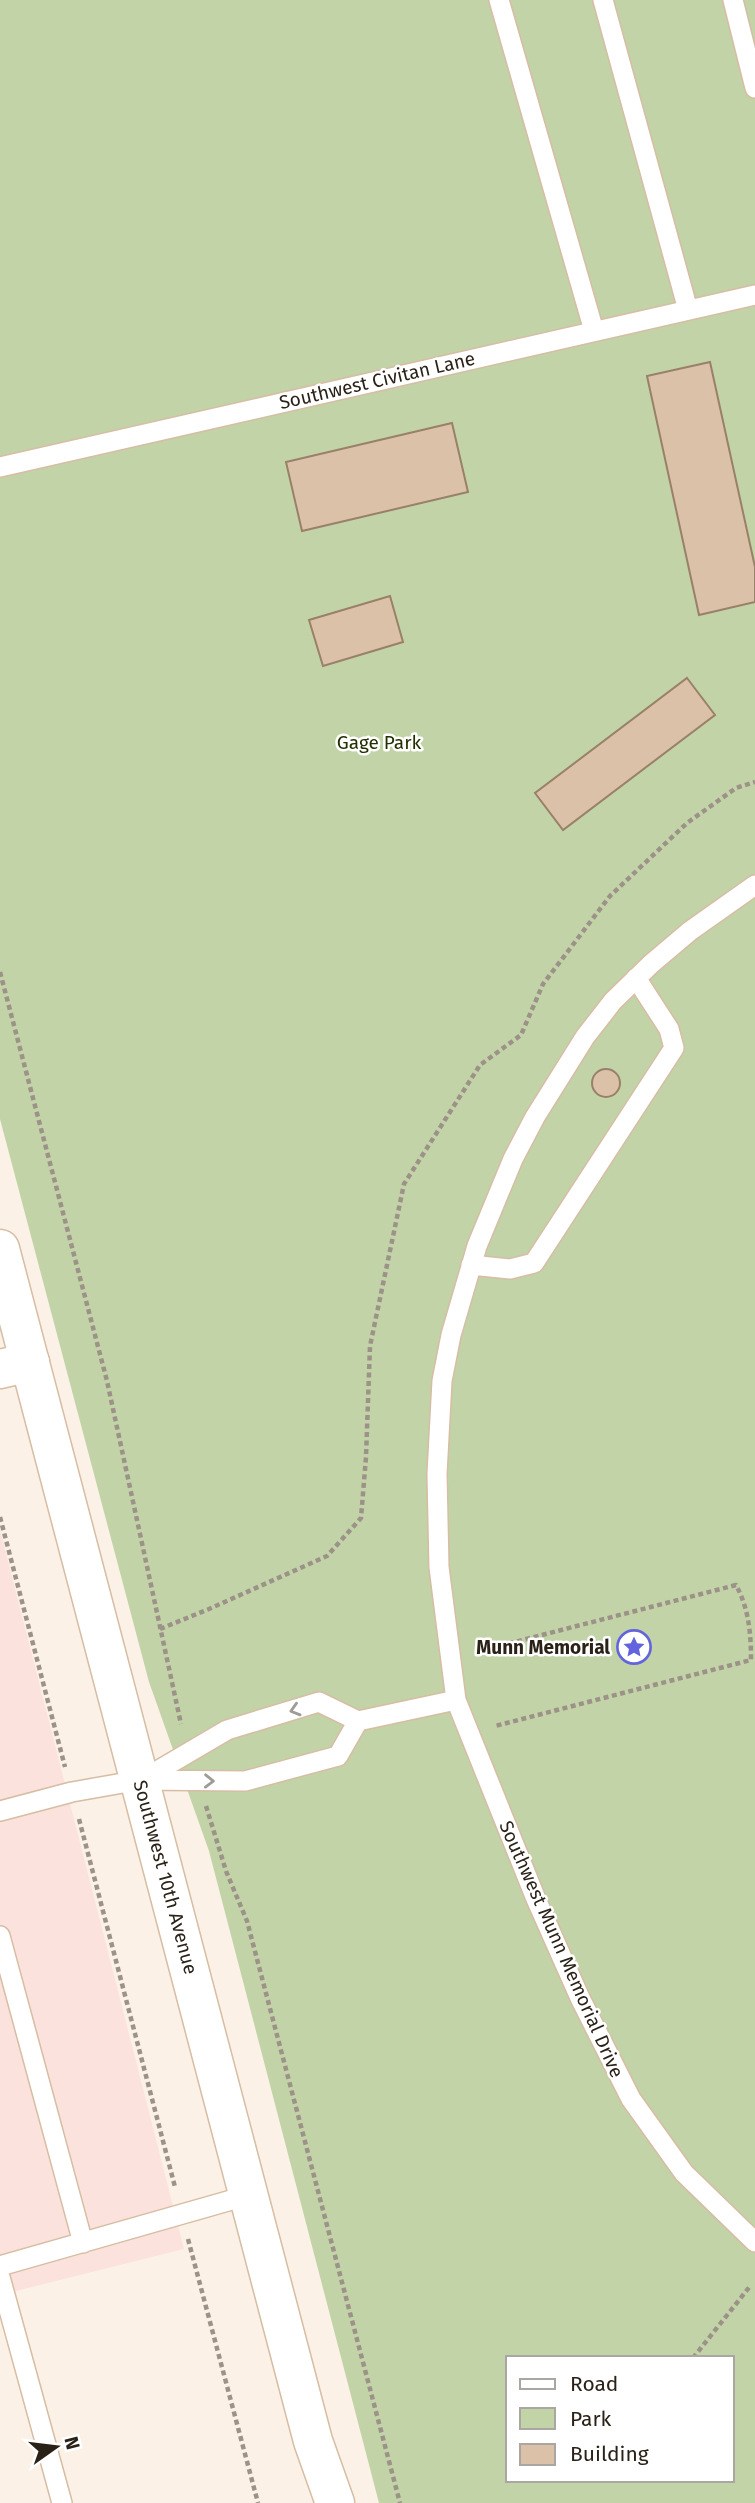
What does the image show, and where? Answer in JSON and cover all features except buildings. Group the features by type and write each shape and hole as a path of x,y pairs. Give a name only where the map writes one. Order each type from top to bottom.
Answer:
{"main road":[{"name":"Southwest 10th Avenue","path":"0,1249 15,1366 140,1780 313,2441 335,2503"}],"lane":[{"path":"499,0 594,331"},
{"path":"604,0 688,310"},
{"path":"733,0 755,88"},
{"name":"Southwest Civitan Lane","path":"0,467 755,295"},
{"name":"Southwest Munn Memorial Drive","path":"755,886 690,931 613,1001 585,1037 535,1117 513,1159 471,1265 451,1335 442,1381 437,1474 439,1567 456,1700 536,1899 580,1998 631,2099 684,2173 755,2242"},
{"path":"471,1265 510,1269 534,1263 674,1048 669,1029 636,978"},
{"path":"140,1780 227,1730 319,1702 358,1721 456,1700"},
{"path":"0,1811 72,1792 140,1780 245,1781 338,1756 358,1721"},
{"path":"0,1936 83,2243"},
{"path":"0,2266 249,2195"},
{"path":"0,2277 62,2503"}],"path":[{"path":"160,1629 327,1556 361,1518 370,1346 404,1184 480,1065 521,1035 543,984 610,896 687,823 736,788 755,782"},
{"path":"0,1517 258,2503"},
{"path":"476,1652 736,1585 744,1599 751,1630 751,1660 494,1726"},
{"path":"695,2356 751,2286"}],"shaded area":[{"path":"0,1530 184,2249 0,2295"}],"green space":[{"name":"Gage Park","path":"0,0 755,0 755,2503 379,2503 209,1851 149,1682 0,1119"}],"place":[{"name":"Munn Memorial","path":"634,1647"}]}
